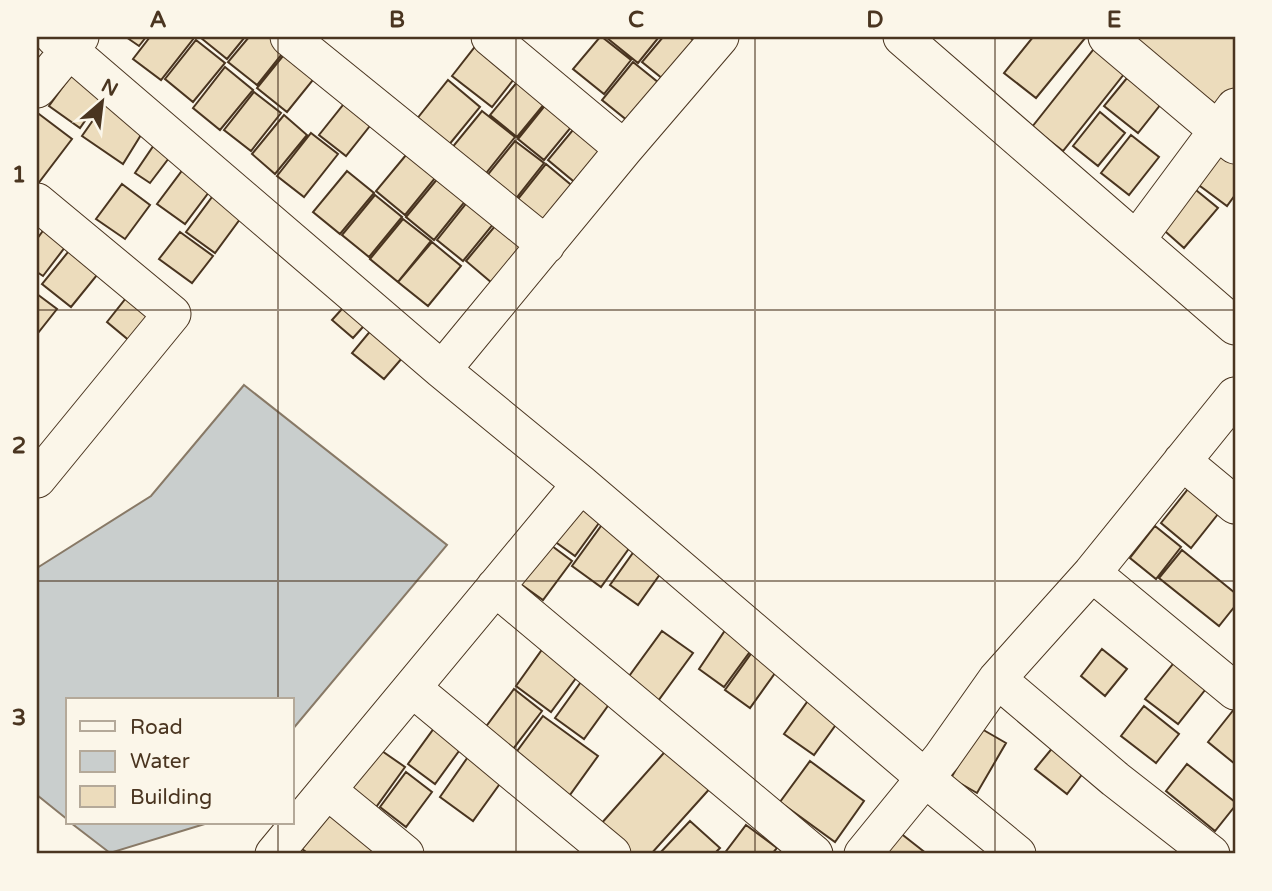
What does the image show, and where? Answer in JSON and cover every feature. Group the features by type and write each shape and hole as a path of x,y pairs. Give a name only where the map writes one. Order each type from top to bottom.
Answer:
{"street":[{"path":"289,37 545,245"},
{"path":"490,37 624,149"},
{"path":"902,37 1235,326"},
{"path":"1107,37 1229,127 1137,239"},
{"path":"442,370 713,39"},
{"path":"37,89 68,41 442,370 581,484 1017,854"},
{"path":"37,202 172,314 37,479"},
{"path":"863,854 925,778 997,679 1092,573 1235,396"},
{"path":"1182,461 1235,506"},
{"path":"274,854 581,484"},
{"path":"1092,573 1235,691"},
{"path":"495,587 814,854"},
{"path":"997,679 1115,779 1211,854"},
{"path":"412,688 612,854"},
{"path":"327,790 405,854"}],"water":[{"path":"244,385 447,545 294,728 294,698 66,698 66,818 37,795 37,568 151,496"},
{"path":"72,824 205,824 110,853"}],"building":[{"path":"126,37 146,37 139,46"},
{"path":"150,37 194,38 161,80 133,59"},
{"path":"202,37 245,37 227,59"},
{"path":"249,37 278,37 289,45 257,85 228,62"},
{"path":"600,37 631,60 604,94 573,69"},
{"path":"608,37 659,37 638,63"},
{"path":"663,37 689,37 700,45 668,83 642,62"},
{"path":"1033,37 1086,37 1036,98 1004,73"},
{"path":"1139,37 1235,37 1235,100 1226,112 1134,43"},
{"path":"481,39 521,70 492,107 452,76"},
{"path":"196,40 225,63 193,102 165,79"},
{"path":"1101,40 1132,64 1063,151 1032,127"},
{"path":"291,46 321,70 287,112 257,88"},
{"path":"633,62 659,83 628,121 602,100"},
{"path":"225,67 253,90 220,130 193,108"},
{"path":"75,70 105,92 80,128 49,106"},
{"path":"523,75 550,97 517,137 490,115"},
{"path":"1127,78 1161,104 1138,133 1104,106"},
{"path":"448,80 480,107 448,146 416,120"},
{"path":"254,92 281,113 251,151 224,130"},
{"path":"112,93 149,122 123,164 82,136"},
{"path":"351,95 377,117 346,156 319,135"},
{"path":"551,98 577,120 544,160 518,139"},
{"path":"482,111 515,137 479,182 446,155"},
{"path":"1100,112 1125,133 1098,166 1073,146"},
{"path":"39,114 72,139 37,185 37,116"},
{"path":"284,115 307,135 275,174 252,154"},
{"path":"582,119 612,144 578,185 548,160"},
{"path":"311,133 338,154 304,197 277,176"},
{"path":"1131,135 1159,157 1129,195 1101,173"},
{"path":"515,141 544,163 510,206 481,183"},
{"path":"156,142 172,154 150,183 135,173"},
{"path":"1228,142 1235,147 1235,195 1227,206 1196,183"},
{"path":"411,149 440,172 405,215 376,191"},
{"path":"546,164 576,189 540,232 511,208"},
{"path":"184,168 212,188 185,224 157,204"},
{"path":"347,171 374,193 340,234 313,212"},
{"path":"443,172 471,194 434,240 406,217"},
{"path":"122,184 150,205 125,239 96,219"},
{"path":"1191,186 1218,208 1184,248 1158,225"},
{"path":"218,189 246,211 215,253 186,232"},
{"path":"375,195 402,217 369,257 342,235"},
{"path":"473,195 499,217 463,261 437,240"},
{"path":"403,219 431,241 398,282 370,259"},
{"path":"500,220 526,240 492,283 466,261"},
{"path":"50,221 72,238 43,276 37,272 37,239"},
{"path":"180,232 213,256 192,283 159,259"},
{"path":"77,241 106,264 71,307 42,284"},
{"path":"432,242 461,266 428,306 398,282"},
{"path":"134,288 165,313 137,347 107,322"},
{"path":"37,294 57,309 38,333 37,332"},
{"path":"350,300 371,318 353,338 332,320"},
{"path":"377,323 409,350 384,379 352,353"},
{"path":"1192,484 1222,509 1191,548 1161,523"},
{"path":"582,494 607,512 575,556 550,538"},
{"path":"609,515 638,536 601,587 572,566"},
{"path":"1155,526 1181,547 1156,579 1130,558"},
{"path":"544,540 572,561 543,600 515,580"},
{"path":"640,543 668,563 638,605 610,585"},
{"path":"1182,550 1235,593 1235,606 1219,626 1159,578"},
{"path":"730,623 757,642 724,687 699,669"},
{"path":"662,631 693,653 658,701 627,679"},
{"path":"546,644 582,670 551,712 516,686"},
{"path":"758,644 783,662 750,708 725,690"},
{"path":"1102,649 1127,669 1105,696 1081,676"},
{"path":"1181,654 1213,680 1178,724 1145,699"},
{"path":"586,675 615,696 584,739 555,718"},
{"path":"514,689 542,711 504,761 476,740"},
{"path":"815,691 845,712 814,755 784,734"},
{"path":"1144,706 1179,734 1156,763 1121,736"},
{"path":"1235,708 1235,764 1208,742"},
{"path":"543,716 598,756 567,799 512,758"},
{"path":"440,720 467,740 435,784 408,764"},
{"path":"980,728 1006,743 977,793 951,778"},
{"path":"1059,740 1090,764 1067,794 1035,769"},
{"path":"369,742 405,767 374,810 339,785"},
{"path":"670,746 713,785 651,854 632,854 600,825"},
{"path":"470,754 504,778 473,821 440,797"},
{"path":"810,761 864,801 835,842 780,802"},
{"path":"1187,764 1235,802 1235,806 1215,831 1166,791"},
{"path":"406,772 432,792 406,827 380,807"},
{"path":"326,802 378,854 309,854 295,844"},
{"path":"690,821 720,848 714,854 659,854"},
{"path":"746,825 777,848 772,854 724,854"},
{"path":"899,832 927,854 882,854"}]}
